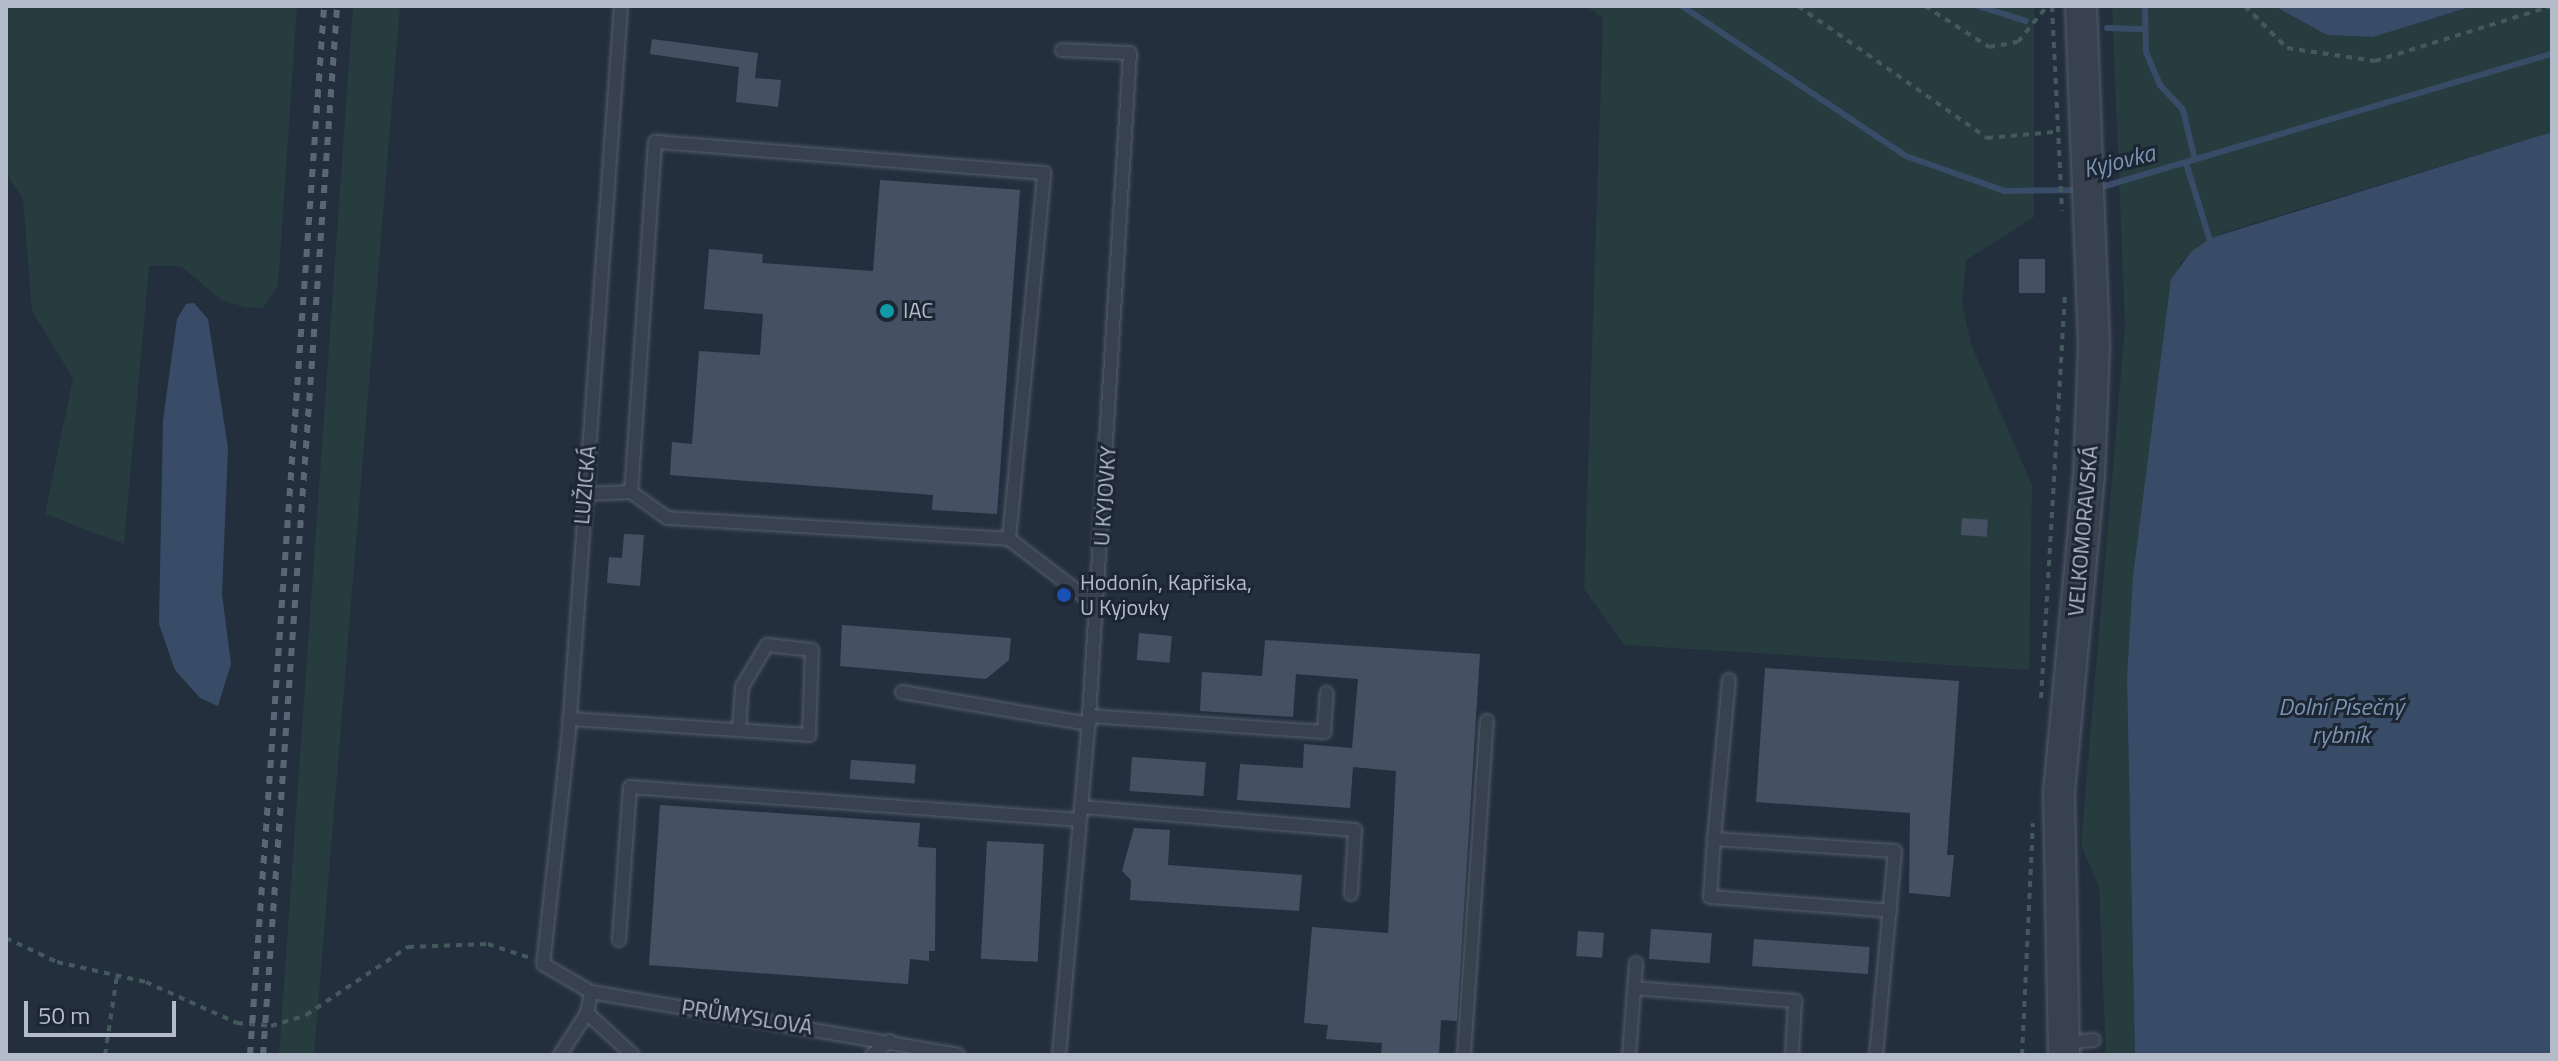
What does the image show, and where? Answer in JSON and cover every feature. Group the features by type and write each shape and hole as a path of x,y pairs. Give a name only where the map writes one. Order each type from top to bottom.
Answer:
{"street":[{"name":"VELKOMORAVSKÁ","path":"2074,1046 2059,792 2089,477 2078,222 2068,130 2081,6"}],"lane":[{"name":"LUŽICKÁ","path":"543,964 569,719 621,6"},
{"name":"U KYJOVKY","path":"1059,1055 1089,720 1130,53 1062,50"},
{"path":"631,492 655,142 1044,173 1009,539"},
{"path":"585,494 631,492 667,518 1009,539 1097,606"},
{"path":"569,719 809,735 812,650 767,645 742,687 739,730"},
{"path":"1729,680 1710,897 1890,911"},
{"path":"902,692 1089,720 1324,732 1327,693"},
{"path":"1464,1055 1487,721"},
{"path":"619,940 630,787 1355,830 1351,894"},
{"path":"1714,839 1895,851 1876,1055"},
{"path":"1629,1055 1636,963"},
{"name":"PRŮMYSLOVÁ","path":"543,964 591,992 958,1055"},
{"path":"1634,988 1795,1001 1792,1055"},
{"path":"560,1055 587,1013 591,992"},
{"path":"587,1013 633,1055"},
{"path":"872,1055 890,1041"}],"path":[{"path":"1798,6 1987,138 2068,130"},
{"path":"1925,6 1989,47 2018,42 2050,6"},
{"path":"2050,6 2078,222"},
{"path":"2245,6 2287,48 2375,61 2552,6"},
{"path":"2040,708 2065,282"},
{"path":"2022,1055 2034,808"},
{"path":"6,938 57,962 146,982 237,1023 271,1026 306,1015 408,947 488,944 543,964"},
{"path":"105,1055 117,976"}],"green space":[{"path":"6,6 297,6 278,286 263,308 245,307 221,300 181,266 149,266 124,544 45,514 73,378 32,311 23,199 6,173"},
{"path":"353,6 400,6 314,1055 279,1055"},
{"path":"1586,6 2034,6 2034,217 1966,260 1962,303 1971,344 2032,486 2029,670 1625,645 1584,589 1603,18"},
{"path":"2112,6 2274,6 2327,35 2373,37 2473,6 2552,6 2552,132 2238,228 2211,238 2180,263 2127,679 2135,1055 2106,1055 2099,886 2081,845 2125,326"}],"water":[{"path":"2274,6 2473,6 2373,37 2327,35"},
{"name":"Dolní Písečný rybník","path":"2552,132 2552,1055 2135,1055 2127,679 2133,576 2171,279 2191,252 2211,238"},
{"path":"194,303 208,319 228,448 222,594 231,664 218,706 200,698 175,670 159,624 163,420 177,319 186,304"}],"building":[{"path":"652,39 758,53 755,78 781,80 778,107 736,102 739,67 650,54"},
{"name":"IAC","path":"880,180 1020,190 997,514 932,510 933,495 670,475 672,442 692,444 699,351 760,355 763,314 704,309 709,249 763,254 762,263 873,271"},
{"path":"2019,259 2045,259 2045,293 2019,293"},
{"path":"1962,518 1988,520 1987,537 1961,535"},
{"path":"624,534 644,535 640,586 607,583 609,557 622,558"},
{"path":"842,625 1011,638 1009,660 986,679 840,666"},
{"path":"1139,633 1172,636 1170,663 1137,660"},
{"path":"1265,640 1480,654 1457,1021 1441,1020 1439,1055 1381,1055 1382,1043 1326,1039 1328,1025 1304,1023 1312,927 1388,933 1396,771 1353,767 1350,808 1237,800 1240,764 1303,768 1304,744 1352,748 1358,679 1296,674 1293,717 1200,711 1202,672 1262,676"},
{"path":"1765,668 1959,681 1947,855 1954,855 1950,897 1909,893 1910,813 1756,802"},
{"path":"1132,757 1206,762 1203,796 1130,791"},
{"path":"851,760 916,765 915,783 850,779"},
{"path":"660,805 920,823 918,847 936,848 935,951 929,951 929,961 910,959 908,984 649,965"},
{"path":"1134,828 1170,830 1168,865 1302,875 1299,911 1130,900 1131,880 1122,871"},
{"path":"987,841 1044,844 1038,962 981,959"},
{"path":"1651,929 1712,933 1710,963 1649,959"},
{"path":"1578,931 1604,933 1602,958 1576,956"},
{"path":"1754,939 1870,947 1868,974 1752,966"}],"waterway":[{"name":"Kyjovka","path":"1682,6 1906,156 2005,191 2080,190"},
{"path":"1978,6 2026,21"},
{"path":"2145,6 2146,52 2160,85 2183,110 2195,160"},
{"path":"2107,28 2145,29"},
{"name":"Kyjovka","path":"2095,189 2552,54"},
{"path":"2186,163 2211,244"}],"railway":[{"path":"250,1055 324,6"},
{"path":"263,1055 337,6"}],"place":[{"name":"IAC","path":"887,311"},
{"name":"Hodonín, Kapřiska, U Kyjovky","path":"1064,595"}]}
